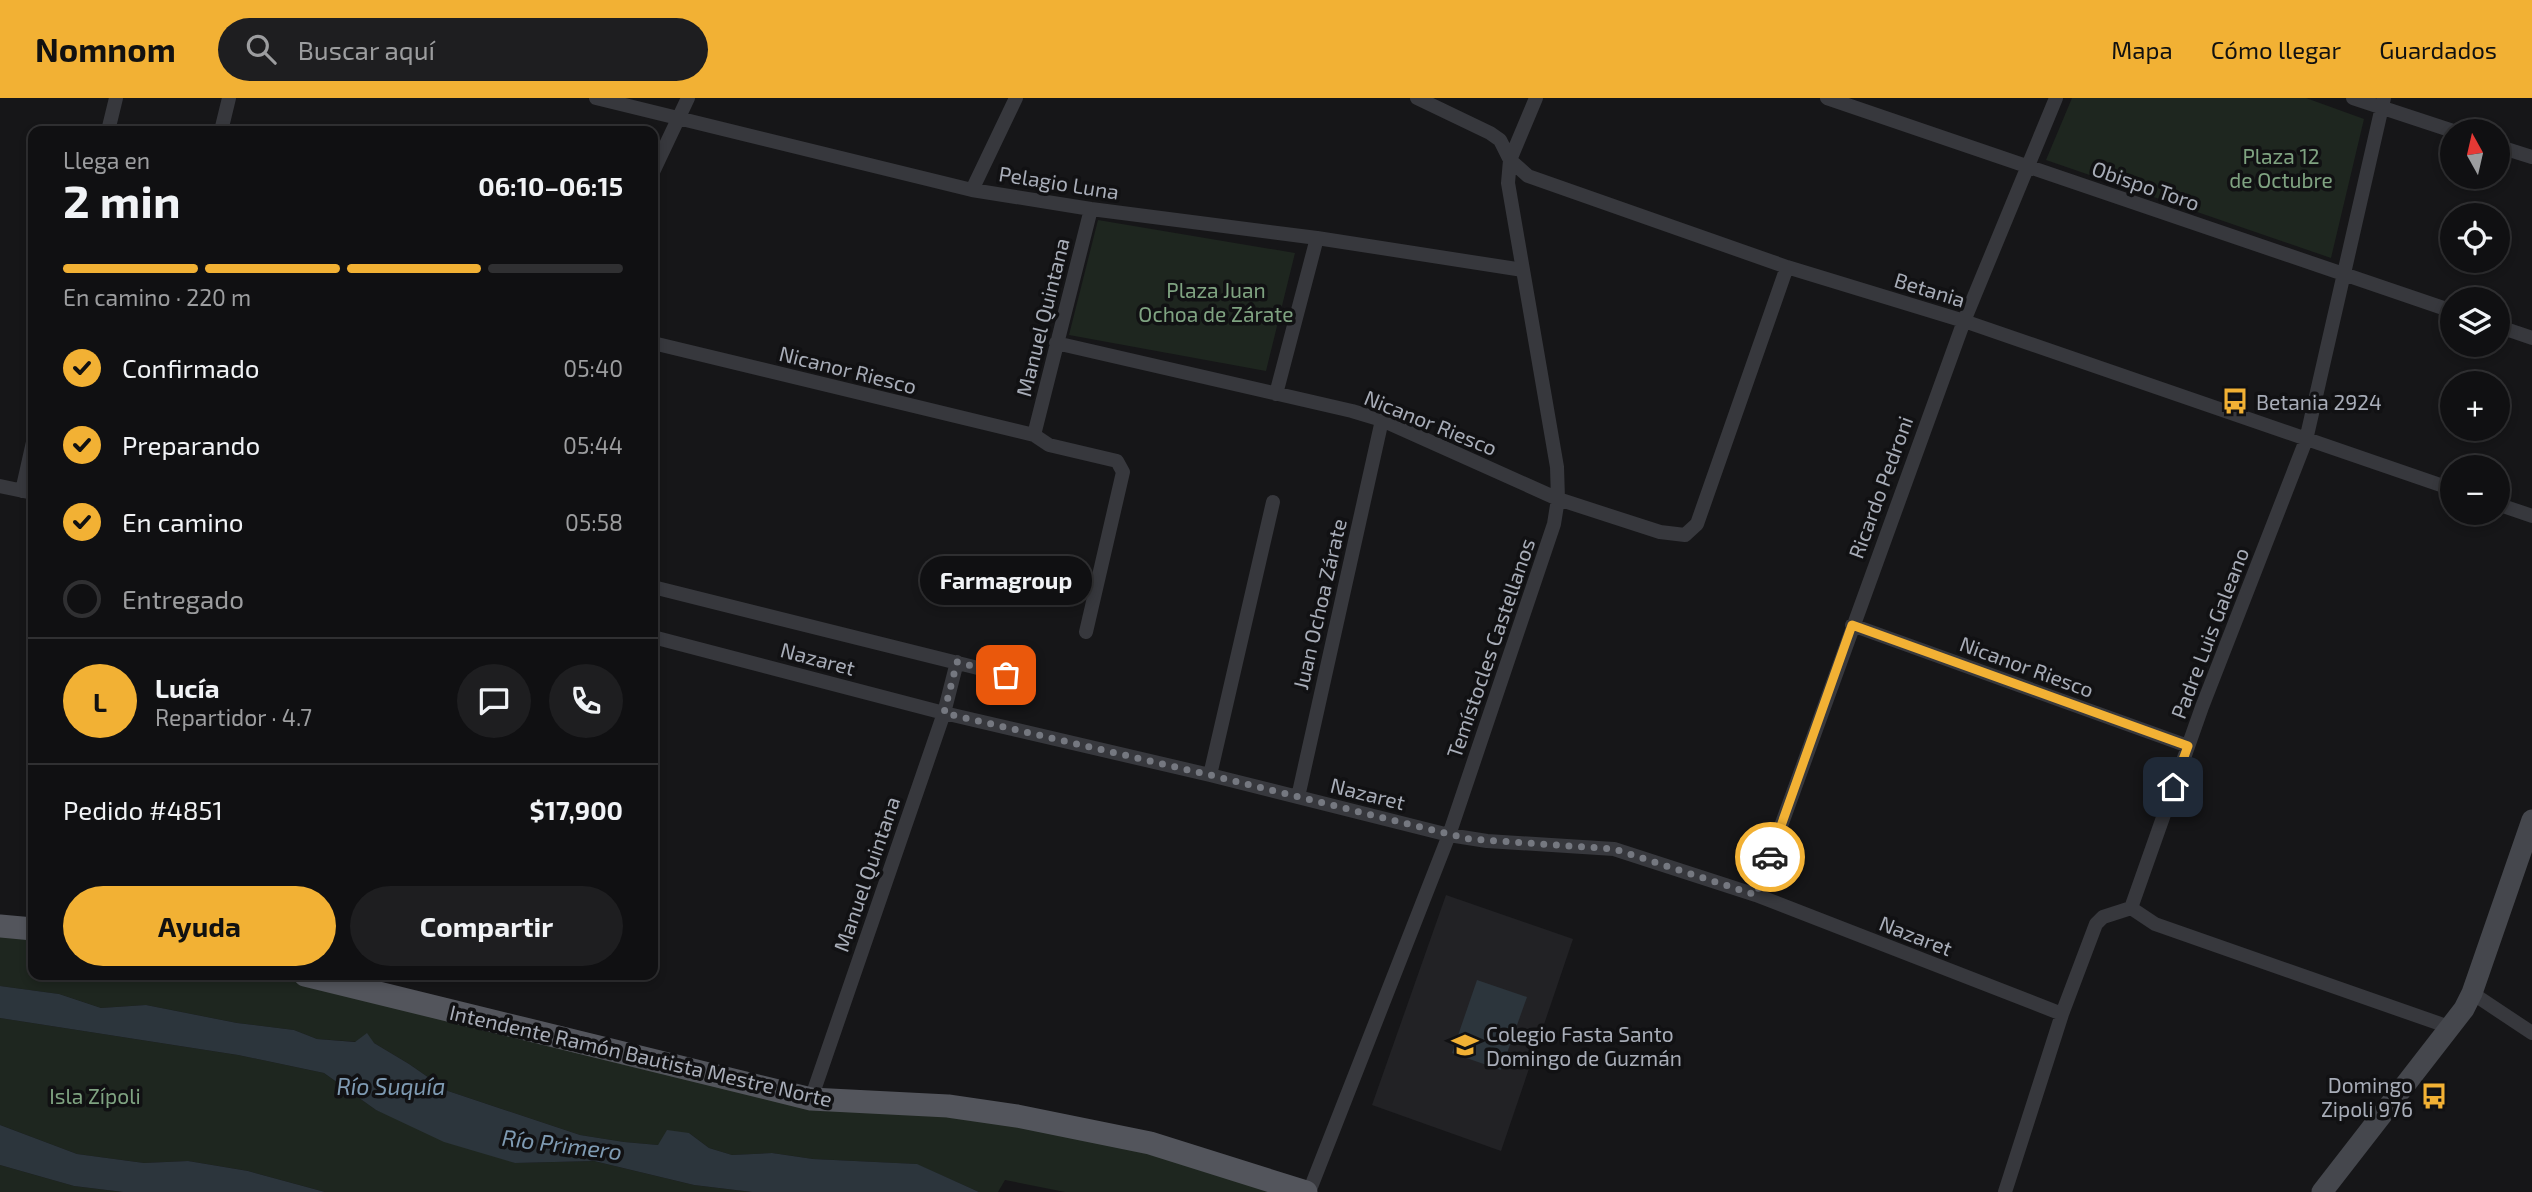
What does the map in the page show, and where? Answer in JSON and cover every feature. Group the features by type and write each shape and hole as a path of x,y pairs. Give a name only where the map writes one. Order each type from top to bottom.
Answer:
{"main road":[{"path":"2322,1192 2452,1028 2472,993 2532,820"},
{"path":"0,926 28,929"},
{"name":"Intendente Ramón Bautista Mestre Norte","path":"325,980 811,1099 948,1106 1017,1116 1150,1143 1308,1192"}],"street":[{"path":"109,126 116,98"},
{"path":"222,126 229,98"},
{"name":"Pelagio Luna","path":"596,98 972,190 1523,270"},
{"path":"658,161 688,98"},
{"path":"972,190 1016,98"},
{"name":"Betania","path":"1416,98 1490,133 1500,140 1510,160 1528,176 1787,267 1964,321 2440,485"},
{"name":"Temístocles Castellanos","path":"1308,1192 1449,835 1554,524 1558,499 1557,467 1507,174 1510,160 1536,98"},
{"name":"Obispo Toro","path":"1827,98 2440,307"},
{"name":"Ricardo Pedroni","path":"1756,895 1964,321 2056,98"},
{"path":"2353,98 2383,103 2440,125"},
{"name":"Padre Luis Galeano","path":"2131,908 2188,746 2306,440 2383,103"},
{"path":"2510,150 2532,158"},
{"name":"Manuel Quintana","path":"1034,435 1091,209"},
{"path":"1276,394 1317,238"},
{"name":"Nicanor Riesco","path":"1056,343 1382,420 1558,499 1660,532 1685,535 1698,524 1787,267"},
{"path":"2510,330 2532,338"},
{"name":"Nicanor Riesco","path":"658,344 1034,435 1049,444 1117,461 1124,472 1086,632"},
{"name":"Juan Ochoa Zárate","path":"1298,797 1382,420"},
{"path":"0,486 27,492"},
{"path":"1210,775 1273,502"},
{"path":"2510,508 2532,516"},
{"name":"Nazaret","path":"658,588 1006,675"},
{"name":"Nicanor Riesco","path":"1852,625 2188,746"},
{"name":"Nazaret","path":"658,638 944,713 1210,775 1449,835 1487,841 1614,849 1756,895 2062,1014"},
{"name":"Manuel Quintana","path":"811,1099 944,713 957,662"},
{"path":"2005,1192 2062,1014 2095,923 2103,917 2131,908 2155,924 2452,1028"},
{"path":"2472,993 2532,1033"}],"shaded area":[{"name":"Colegio Fasta Santo Domingo de Guzmán","path":"1446,895 1573,939 1501,1151 1372,1105"}],"green space":[{"name":"Plaza 12 de Octubre","path":"2072,98 2306,98 2364,119 2331,258 2046,160"},
{"name":"Plaza Juan Ochoa de Zárate","path":"1098,220 1295,253 1266,371 1069,335"},
{"path":"0,926 28,929 28,980 325,980 788,1094 948,1106 1306,1192 1065,1192 1005,1180 998,1192 979,1192 916,1164 813,1159 772,1153 732,1155 709,1148 689,1133 658,1145 624,1142 580,1135 448,1091 374,1043 317,1039 294,1030 237,1023 146,1005 101,1008 59,994 0,986"},
{"name":"Isla Zípoli","path":"0,1018 238,1055 324,1073 376,1110 515,1163 594,1161 694,1185 752,1192 325,1192 248,1171 188,1161 144,1163 77,1154 0,1125"},
{"path":"0,1165 74,1186 123,1192 0,1192"}],"water":[{"path":"1477,980 1527,997 1501,1070 1452,1053"},
{"name":"Río Suquía","path":"0,986 59,994 101,1008 146,1005 237,1023 294,1030 317,1039 355,1042 367,1033 374,1043 448,1091 580,1135 658,1145 667,1130 689,1133 709,1148 732,1155 772,1153 813,1159 917,1164 979,1192 752,1192 694,1185 594,1161 515,1163 444,1142 376,1110 324,1073 238,1055 0,1018"},
{"path":"0,1125 77,1154 144,1163 188,1161 248,1171 325,1192 123,1192 74,1186 0,1165"}],"way so far":[{"path":"1006,675 957,662 944,713 1469,839 1614,849 1756,895 1770,857"}],"place":[{"name":"Betania 2924","path":"2235,401"},
{"name":"Farmagroup","path":"1006,675"},
{"name":"Colegio Fasta Santo Domingo de Guzmán","path":"1465,1045"},
{"name":"Domingo Zipoli 976","path":"2434,1096"}],"route":[{"path":"1770,857 1852,625 2188,746 2173,787"}],"water label":[{"name":"Río Primero","path":"562,1144"}]}
